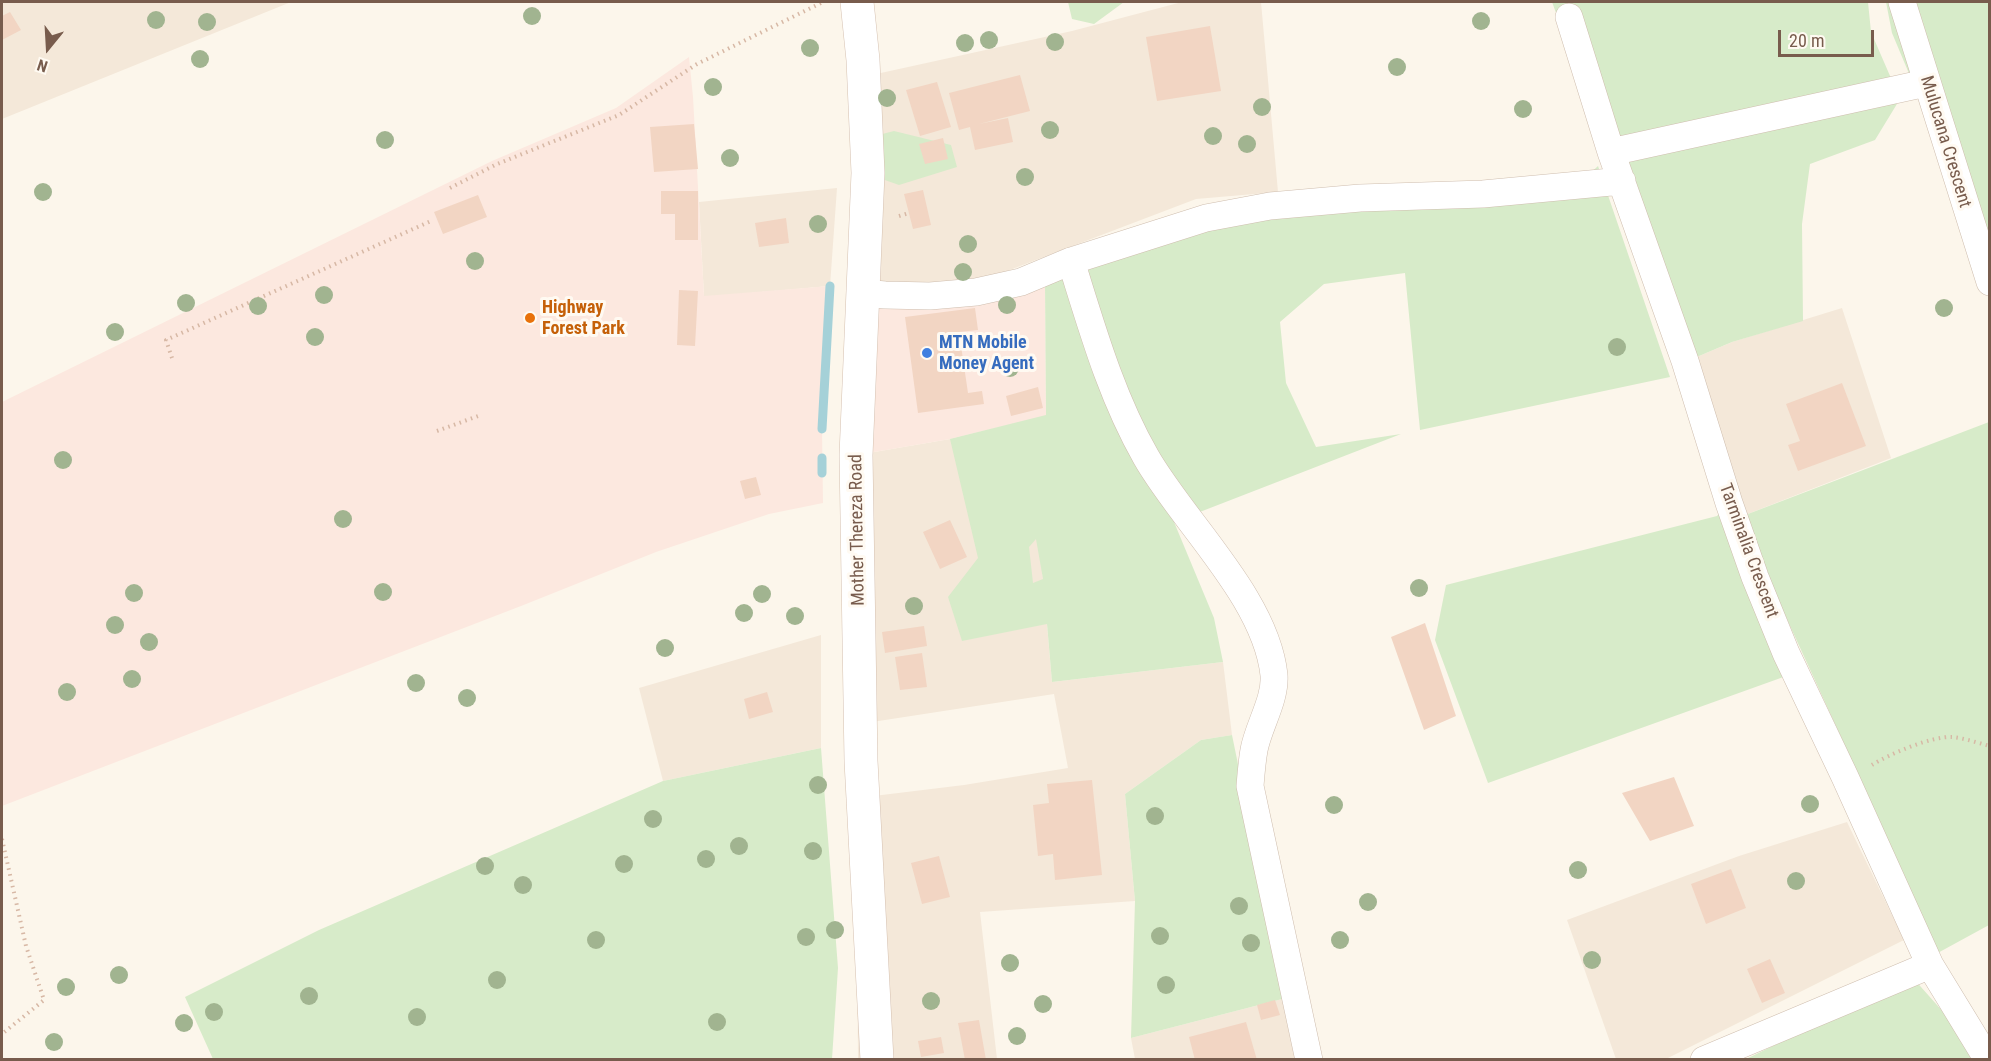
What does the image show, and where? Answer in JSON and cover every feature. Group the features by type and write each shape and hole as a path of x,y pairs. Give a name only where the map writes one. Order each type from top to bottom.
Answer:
{"street":[{"name":"Mother Thereza Road","path":"857,2 863,60 868,174 856,455 861,761 878,1059"},
{"name":"Mulucana Crescent","path":"1902,2 1989,282"},
{"name":"Tarminalia Crescent","path":"1569,17 1611,152 1688,371 1729,503 1755,577 1786,653 1849,785 1930,965 1988,1059"},
{"path":"1611,152 1926,83"},
{"path":"863,293 930,296 976,292 1021,282 1071,261 1206,218 1269,206 1360,198 1483,194 1622,181"},
{"path":"1071,261 1100,354 1124,413 1146,458 1247,603 1267,644 1274,677 1269,703 1254,748 1250,786 1309,1059"},
{"path":"1704,1059 1930,965"}],"path":[{"path":"450,189 495,165 619,115 697,64 823,2"},
{"path":"172,358 166,340 431,221"},
{"path":"437,431 481,415"},
{"path":"1849,785 1858,774 1887,755 1914,745 1951,737 1989,746"},
{"path":"2,838 26,946 44,1000 2,1034"}],"shaded area":[{"path":"2,2 291,2 2,119"},
{"path":"1182,2 1261,2 1278,192 1196,199 986,279 909,286 851,278 858,78 1072,31"},
{"path":"689,57 704,296 830,286 822,429 823,503 769,514 656,552 2,806 2,402 492,161 616,108"},
{"path":"837,188 830,286 704,297 699,202"},
{"path":"1045,284 1046,416 950,439 845,457 859,304"},
{"path":"1842,308 1891,458 1740,517 1685,362 1732,342"},
{"path":"1009,425 1041,556 1052,682 1223,662 1232,735 1201,740 1125,794 1135,901 980,912 997,1059 858,1059 857,933 849,799 964,785 1068,768 1054,694 846,726 845,457 950,439"},
{"path":"821,635 821,748 663,781 639,688"},
{"path":"1847,822 1904,940 1666,1059 1616,1059 1567,920 1739,856"},
{"path":"1286,998 1298,1059 1135,1059 1131,1038"}],"green space":[{"path":"1068,2 1124,2 1094,24 1072,19"},
{"path":"1552,2 1868,2 1871,32 1900,99 1875,140 1810,164 1802,224 1803,321 1732,342 1685,362"},
{"path":"1886,2 1989,2 1989,260 1892,33"},
{"path":"894,131 951,145 957,167 899,185 859,171 859,140"},
{"path":"1598,166 1670,377 1420,430 1405,273 1324,284 1280,322 1286,383 1316,447 1401,434 1174,522 1214,618 1223,662 1052,682 1047,624 962,641 948,597 978,558 950,439 1046,415 1045,284 1198,218 1579,184","holes":["1036,539 1043,579 1033,583 1029,547"]},
{"path":"1989,422 1989,925 1934,955 1858,774 1740,517"},
{"path":"1729,503 1789,675 1488,783 1435,640 1446,585 1717,516"},
{"path":"1232,735 1286,998 1131,1038 1135,901 1125,794 1201,740"},
{"path":"821,748 838,968 832,1059 213,1059 185,997 319,930 663,781"},
{"path":"1913,978 1985,1059 1744,1060"}],"building":[{"path":"10,12 21,30 2,40 2,16"},
{"path":"1210,26 1221,91 1157,101 1146,37"},
{"path":"1020,75 1030,111 979,124 1008,118 1013,142 975,150 970,127 959,130 949,93"},
{"path":"937,82 951,127 920,136 906,90"},
{"path":"694,124 698,169 654,172 650,127"},
{"path":"943,138 948,159 925,164 919,144"},
{"path":"923,190 931,225 913,229 904,194"},
{"path":"661,191 698,191 698,240 675,240 675,214 661,214"},
{"path":"478,195 487,217 443,234 434,212"},
{"path":"786,218 789,243 759,247 755,223"},
{"path":"679,290 698,291 695,346 677,345"},
{"path":"975,308 978,330 959,332 968,393 982,391 984,404 918,413 905,317"},
{"path":"1842,383 1866,446 1798,471 1788,445 1800,441 1786,404"},
{"path":"1038,387 1043,408 1011,416 1006,396"},
{"path":"756,477 761,495 745,499 740,481"},
{"path":"950,520 967,557 940,569 923,532"},
{"path":"1425,623 1456,716 1424,730 1391,637"},
{"path":"924,626 927,646 885,653 882,632"},
{"path":"922,653 927,687 900,690 895,657"},
{"path":"767,692 773,712 749,719 744,699"},
{"path":"1674,777 1694,826 1650,841 1622,793"},
{"path":"1092,780 1102,875 1055,880 1053,854 1038,856 1033,805 1049,803 1047,784"},
{"path":"939,856 950,897 922,904 911,863"},
{"path":"1731,869 1746,908 1706,924 1691,884"},
{"path":"1770,959 1785,993 1762,1003 1747,969"},
{"path":"1275,1000 1280,1015 1261,1020 1257,1005"},
{"path":"979,1020 986,1060 965,1060 958,1023"},
{"path":"1246,1022 1257,1060 1195,1060 1189,1037"},
{"path":"941,1037 944,1053 921,1057 918,1041"}],"waterway":[{"path":"822,429 830,286"},
{"path":"822,458 822,473"}],"place":[{"name":"Highway Forest Park","path":"530,318"},
{"name":"MTN Mobile Money Agent","path":"927,353"}]}
